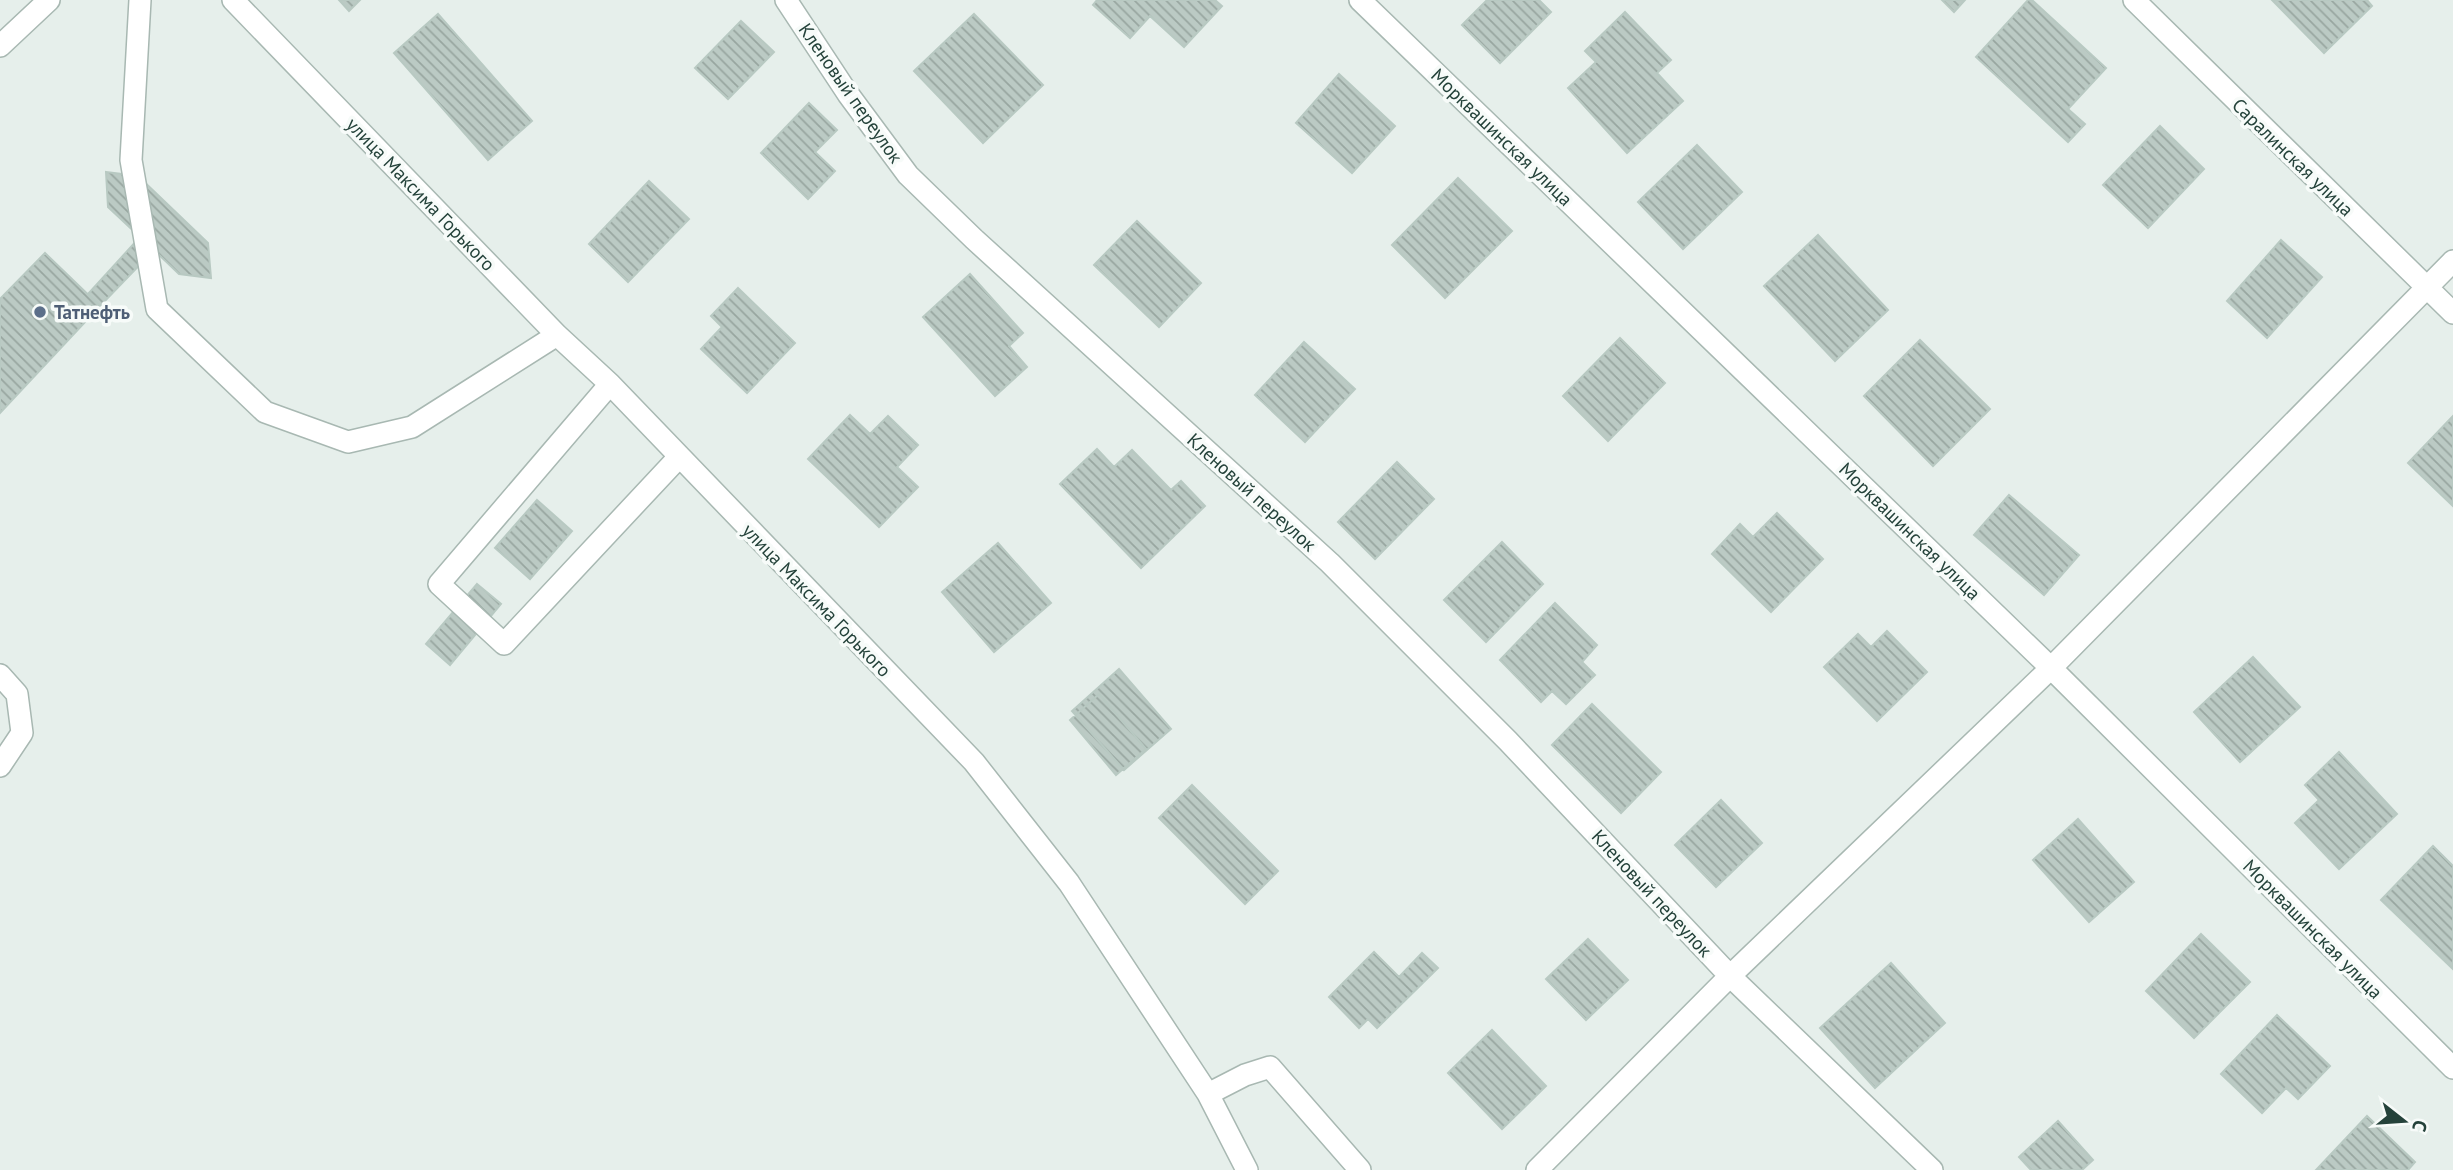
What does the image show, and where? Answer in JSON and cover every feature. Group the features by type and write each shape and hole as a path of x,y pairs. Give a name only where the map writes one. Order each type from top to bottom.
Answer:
{"street":[{"path":"0,46 49,0"},
{"path":"140,0 131,160 157,309 265,412 348,442 412,427 557,335"},
{"name":"улица Максима Горького","path":"233,0 557,335 610,384 974,762 1069,883 1208,1094 1247,1170"},
{"name":"Кленовый переулок","path":"786,0 848,93 908,175 974,239 1330,563 1508,741 1730,976 1932,1170"},
{"name":"Морквашинская улица","path":"1360,0 2051,668 2453,1068"},
{"name":"Саралинская улица","path":"2134,0 2453,313"},
{"path":"1537,1170 1730,976 2051,668 2453,261"},
{"path":"610,384 439,584 504,644 679,457"},
{"path":"0,675 17,694 22,733 0,766"},
{"path":"1208,1094 1245,1075 1270,1067 1360,1170"}],"building":[{"path":"339,0 360,0 349,11"},
{"path":"1097,0 1215,0 1222,6 1184,47 1150,16 1130,38 1093,5"},
{"path":"1487,0 1539,0 1551,12 1500,63 1462,25"},
{"path":"1942,0 1965,0 1954,12"},
{"path":"2028,0 2032,0 2106,68 2068,109 2085,124 2068,142 1976,57"},
{"path":"2272,0 2367,0 2372,6 2324,53"},
{"path":"1625,12 1671,60 1657,73 1683,101 1627,153 1568,88 1596,62 1585,51"},
{"path":"438,14 532,121 488,160 394,53"},
{"path":"974,14 1043,85 983,143 914,71"},
{"path":"741,21 774,52 728,99 695,68"},
{"path":"1339,74 1395,126 1352,173 1296,123"},
{"path":"809,103 837,130 815,152 835,171 808,199 761,153"},
{"path":"2160,126 2204,169 2148,228 2103,185"},
{"path":"1697,145 1742,192 1683,249 1638,202"},
{"path":"106,172 138,176 208,243 211,278 179,274 154,250 100,306 88,294 140,237 108,207"},
{"path":"1458,178 1512,231 1445,298 1392,245"},
{"path":"649,181 689,219 628,282 589,244"},
{"path":"1137,221 1201,283 1159,327 1094,265"},
{"path":"1818,235 1888,310 1835,361 1764,286"},
{"path":"2281,240 2322,277 2267,338 2227,301"},
{"path":"45,253 100,306 0,413 0,299"},
{"path":"970,274 1023,333 1009,346 1027,367 995,396 923,317"},
{"path":"738,288 795,343 747,393 701,349 722,327 711,316"},
{"path":"1620,338 1665,383 1608,441 1563,396"},
{"path":"1920,340 1990,409 1933,466 1864,396"},
{"path":"1304,342 1355,389 1305,442 1255,395"},
{"path":"850,415 870,434 888,416 918,445 897,467 918,487 879,527 808,459"},
{"path":"2453,416 2453,506 2408,463"},
{"path":"1097,449 1114,467 1132,450 1171,490 1181,481 1205,506 1141,568 1060,484"},
{"path":"1397,462 1434,499 1375,559 1338,522"},
{"path":"2009,495 2079,555 2044,595 1974,535"},
{"path":"537,500 572,531 530,579 495,548"},
{"path":"1777,513 1823,559 1771,612 1712,554 1740,524 1753,537"},
{"path":"1502,542 1543,584 1486,642 1444,600"},
{"path":"998,543 1051,603 994,652 942,592"},
{"path":"477,584 501,604 450,665 426,644"},
{"path":"1555,603 1597,645 1582,662 1595,675 1566,704 1552,691 1541,702 1500,660"},
{"path":"1887,631 1927,672 1877,721 1824,667 1858,634 1871,647"},
{"path":"2253,657 2300,707 2240,762 2194,712"},
{"path":"1119,669 1171,729 1124,770 1072,711"},
{"path":"1099,694 1146,749 1116,775 1070,720"},
{"path":"1592,704 1661,772 1621,813 1552,745"},
{"path":"2339,752 2397,814 2339,869 2295,823 2319,800 2305,785"},
{"path":"1192,785 1278,871 1245,904 1159,818"},
{"path":"1721,800 1762,843 1716,887 1675,845"},
{"path":"2078,819 2134,882 2089,922 2033,860"},
{"path":"2433,846 2453,866 2453,969 2381,900"},
{"path":"2201,934 2250,982 2194,1038 2146,991"},
{"path":"1588,939 1628,980 1586,1020 1546,979"},
{"path":"1374,952 1399,977 1422,953 1438,968 1377,1028 1368,1019 1359,1028 1329,997"},
{"path":"1891,963 1945,1023 1875,1088 1820,1028"},
{"path":"2277,1015 2330,1066 2298,1099 2286,1088 2262,1113 2221,1074"},
{"path":"1492,1030 1546,1086 1502,1129 1448,1073"},
{"path":"2367,1116 2415,1162 2408,1170 2316,1170"},
{"path":"2058,1121 2093,1160 2082,1170 2031,1170 2019,1157"}],"place":[{"name":"Татнефть","path":"40,312"}]}
